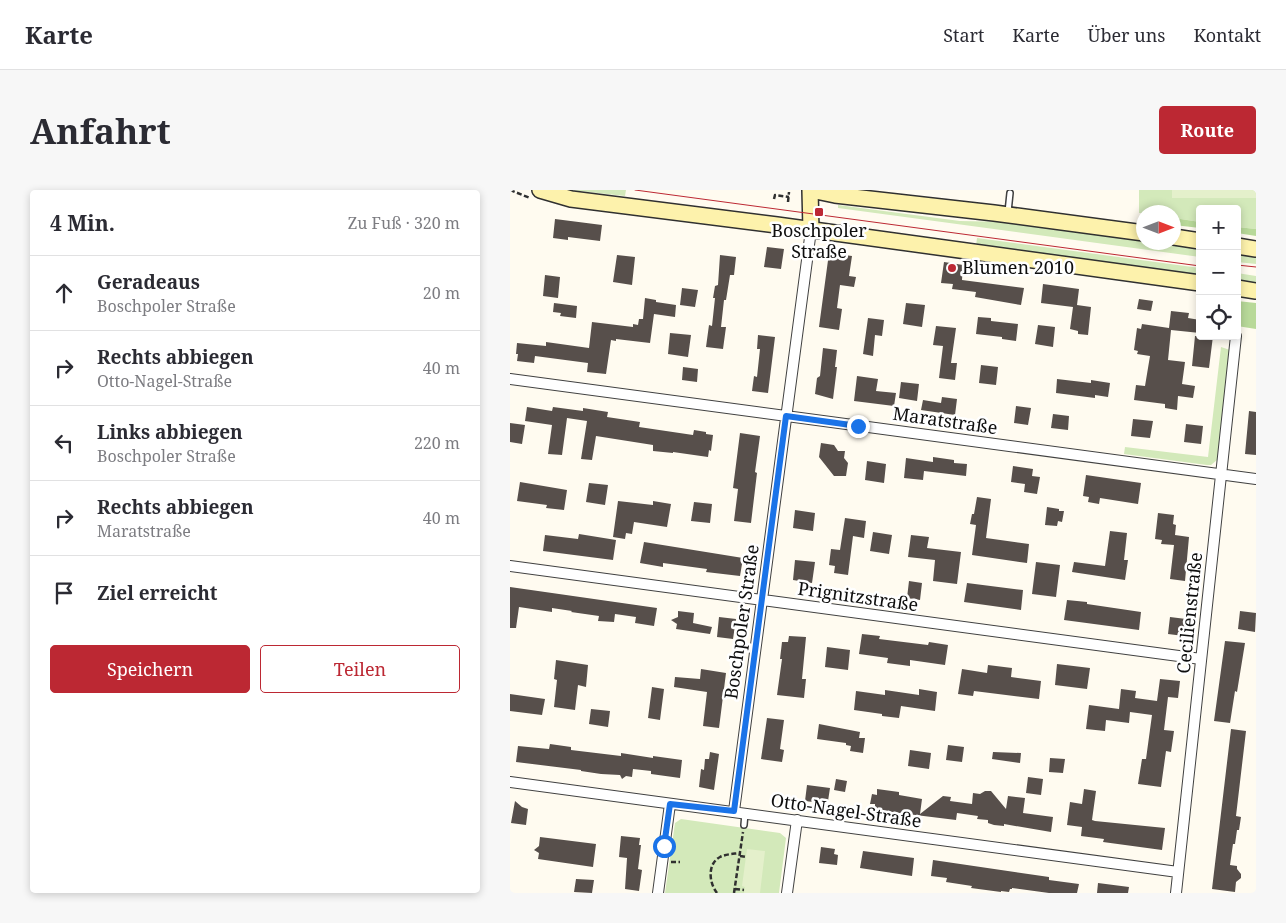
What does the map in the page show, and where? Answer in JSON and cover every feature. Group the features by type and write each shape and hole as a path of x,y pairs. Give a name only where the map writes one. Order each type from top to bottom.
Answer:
{"main road":[{"path":"811,230 810,190 835,195 1136,232"},
{"path":"538,195 1196,282"},
{"path":"1181,238 1196,240"},
{"path":"1241,246 1256,248"},
{"path":"1241,289 1256,291"}],"street":[{"name":"Boschpoler Straße","path":"734,811 811,230"},
{"name":"Cecilienstraße","path":"1176,893 1236,340"},
{"name":"Maratstraße","path":"510,379 1256,479"},
{"name":"Prignitzstraße","path":"510,566 1201,660"},
{"name":"Otto-Nagel-Straße","path":"510,782 1178,872"},
{"path":"658,893 670,804"},
{"path":"787,893 797,820"}],"lane":[{"path":"1008,215 1010,193"},
{"path":"744,825 746,813"}],"path":[{"path":"510,190 538,195"},
{"path":"788,202 789,192"},
{"path":"774,199 775,195 789,197"},
{"path":"744,825 735,891 744,890"},
{"path":"716,893 710,881 714,862 726,854 746,856"}],"green space":[{"path":"570,190 626,190 625,196"},
{"path":"1139,190 1256,190 1256,229 1241,227 1241,205 1196,205 1196,221 1181,219 1181,205 1139,205"},
{"path":"1172,190 1256,190 1256,198 1172,198"},
{"path":"838,205 960,221 1009,222 1136,239 1136,248 838,208"},
{"path":"1181,219 1196,221 1196,228 1181,226"},
{"path":"1241,227 1256,229 1256,236 1241,234"},
{"path":"977,238 1196,267 1196,275 976,246"},
{"path":"1181,246 1196,247 1196,256 1148,250 1181,250"},
{"path":"1241,253 1256,255 1256,264 1241,262"},
{"path":"1241,274 1256,276 1256,283 1241,281"},
{"path":"1241,301 1256,303 1256,329 1241,327"},
{"path":"1221,347 1230,350 1217,460 1211,465 1207,465 1124,454 1125,447 1208,457"},
{"path":"681,819 780,833 786,838 779,893 665,893 675,823"},
{"path":"747,849 765,851 760,893 744,893 745,887 742,886"}],"building":[{"path":"555,219 602,225 600,241 568,237 568,240 553,238"},
{"path":"767,247 784,249 781,269 764,267"},
{"path":"829,253 852,256 849,276 856,277 854,287 840,285 837,308 842,309 839,330 819,327"},
{"path":"617,255 635,257 632,285 613,282"},
{"path":"720,255 736,257 734,275 730,275 726,300 724,300 721,327 726,327 723,349 706,347 709,325 712,326 715,298 713,298 715,286 718,285"},
{"path":"944,262 963,265 962,280 1024,288 1021,305 975,297 976,292 952,289 953,284 941,283"},
{"path":"545,275 560,277 558,298 543,296"},
{"path":"1043,284 1079,289 1077,305 1091,307 1088,335 1078,334 1078,331 1070,329 1073,307 1041,303"},
{"path":"682,288 698,290 695,307 680,305"},
{"path":"645,298 676,305 675,317 654,314 650,343 611,340 606,374 587,372 588,363 535,356 534,363 517,361 517,343 546,346 546,342 589,348 592,322 633,327 633,324 638,325 639,319 643,319"},
{"path":"1139,299 1153,301 1151,311 1137,309"},
{"path":"554,303 577,306 576,318 560,316 561,313 553,312"},
{"path":"906,303 925,305 922,327 903,324"},
{"path":"1171,311 1189,313 1188,318 1196,319 1196,333 1171,330 1168,360 1185,362 1182,384 1195,386 1193,398 1178,396 1177,410 1165,408 1165,404 1134,400 1136,385 1145,386 1150,356 1137,354 1138,351 1134,350 1137,328 1141,329 1142,324 1169,328"},
{"path":"978,317 991,318 991,321 1018,324 1016,341 1002,339 1002,337 976,334"},
{"path":"868,318 884,320 882,336 875,335 873,356 863,354"},
{"path":"1038,325 1055,327 1053,347 1035,344"},
{"path":"936,326 956,328 951,363 957,363 955,380 939,378 943,346 933,345"},
{"path":"670,333 691,335 688,357 668,354"},
{"path":"758,335 775,337 768,393 752,391 754,376 757,377 760,349 757,349"},
{"path":"1195,336 1196,340 1212,340 1209,368 1192,366"},
{"path":"823,348 837,350 833,399 815,394 817,378 820,376"},
{"path":"981,365 998,367 996,385 979,383"},
{"path":"683,367 698,369 697,382 682,380"},
{"path":"857,376 878,379 876,391 896,393 894,406 854,401"},
{"path":"1057,379 1091,383 1091,380 1110,383 1108,397 1095,395 1095,398 1056,393"},
{"path":"901,382 919,384 917,401 899,398"},
{"path":"942,397 957,399 955,415 921,410 923,400 941,403"},
{"path":"1016,406 1031,408 1028,425 1014,423"},
{"path":"527,407 552,411 553,407 583,411 583,408 608,412 607,417 640,422 639,427 693,435 694,430 706,432 706,434 713,435 711,451 709,450 708,457 653,451 653,445 596,436 592,460 581,459 587,421 567,418 562,455 548,454 552,425 525,421"},
{"path":"1249,411 1256,412 1256,455 1245,454"},
{"path":"1053,414 1069,416 1068,430 1051,428"},
{"path":"1133,419 1153,421 1150,438 1131,436"},
{"path":"510,423 525,425 522,444 510,442"},
{"path":"1186,424 1203,426 1201,444 1184,442"},
{"path":"740,433 760,436 751,523 734,521 738,489 733,488"},
{"path":"821,443 834,445 838,451 845,451 844,458 848,463 846,476 834,476 819,457"},
{"path":"933,457 954,460 954,463 967,464 966,476 924,471 923,480 904,478 906,458 933,462"},
{"path":"867,461 886,464 884,483 865,480"},
{"path":"1013,466 1033,469 1032,476 1040,477 1037,494 1024,492 1025,484 1011,482"},
{"path":"1086,475 1141,483 1138,504 1100,498 1099,504 1088,502 1089,497 1083,496"},
{"path":"520,482 567,490 564,510 546,508 547,505 517,501"},
{"path":"589,483 608,485 605,505 586,502"},
{"path":"977,497 991,499 986,538 1029,544 1027,563 972,555 976,525 970,524"},
{"path":"618,501 653,505 653,501 671,504 667,527 634,522 632,534 626,533 625,539 613,537"},
{"path":"694,502 712,504 710,523 691,521"},
{"path":"1047,507 1064,511 1062,522 1058,521 1057,526 1045,525"},
{"path":"795,510 815,513 813,531 793,528"},
{"path":"1158,513 1174,515 1175,535 1189,537 1185,581 1170,579 1174,545 1161,544 1162,540 1155,539"},
{"path":"845,518 866,521 864,538 853,536 848,575 834,573 835,566 829,565 831,549 840,550"},
{"path":"1110,531 1127,533 1124,560 1128,560 1125,580 1072,572 1074,562 1105,566"},
{"path":"873,532 892,535 889,554 870,551"},
{"path":"579,534 616,540 613,560 543,551 545,535 578,539"},
{"path":"911,535 929,537 927,548 961,552 957,584 933,581 935,560 908,557"},
{"path":"644,542 743,558 740,576 706,572 707,569 663,563 663,567 640,563"},
{"path":"795,560 815,562 812,583 793,580"},
{"path":"1036,562 1060,565 1056,597 1032,594"},
{"path":"909,581 922,583 920,600 907,598"},
{"path":"967,583 1023,590 1021,610 964,602"},
{"path":"510,587 657,608 654,626 635,623 636,617 615,614 614,622 598,621 599,616 572,611 552,608 552,612 519,607 516,628 510,628"},
{"path":"1067,600 1141,612 1139,630 1064,620"},
{"path":"678,611 694,613 693,623 712,627 710,634 676,629 677,624 671,620 678,617"},
{"path":"1240,611 1256,613 1255,632 1238,629"},
{"path":"719,617 736,619 733,639 717,637"},
{"path":"1170,617 1186,619 1184,636 1168,634"},
{"path":"862,634 880,636 879,639 928,645 929,642 948,645 945,665 910,660 910,666 887,663 888,658 859,654"},
{"path":"789,636 806,637 802,679 806,679 804,698 777,695 782,659 780,659 782,642 788,642"},
{"path":"1225,641 1245,643 1230,723 1214,721"},
{"path":"827,647 850,650 848,670 825,667"},
{"path":"556,660 588,665 586,687 578,685 575,710 554,707 557,680 554,679"},
{"path":"1057,664 1090,668 1087,689 1055,685"},
{"path":"988,665 1012,668 1011,677 1041,681 1039,699 974,691 973,696 958,694 962,669 987,673"},
{"path":"701,669 726,673 719,728 703,726 707,692 674,687 675,677 700,679"},
{"path":"1160,679 1180,681 1178,698 1168,697 1164,730 1174,731 1171,752 1166,751 1161,787 1138,784 1142,759 1146,759 1152,715 1130,712 1129,723 1106,720 1105,731 1086,729 1089,705 1119,709 1121,689 1136,691 1135,698 1157,701"},
{"path":"652,687 664,689 660,720 648,718"},
{"path":"919,689 937,692 935,711 901,706 899,718 854,710 856,691 885,695 885,690 919,695"},
{"path":"510,694 545,699 542,715 510,711"},
{"path":"591,709 610,711 608,727 589,724"},
{"path":"767,718 784,720 780,749 784,750 782,762 761,759"},
{"path":"819,724 860,732 859,738 865,738 863,753 850,751 851,746 846,745 846,743 817,739"},
{"path":"1231,729 1246,731 1236,816 1241,817 1235,844 1233,844 1230,865 1237,866 1241,874 1241,878 1236,882 1235,892 1212,889"},
{"path":"550,744 571,747 571,750 682,760 680,778 651,774 651,771 633,769 632,777 626,776 622,779 620,775 516,762 518,746 549,749"},
{"path":"948,745 964,747 962,762 946,760"},
{"path":"910,750 931,753 929,769 908,766"},
{"path":"710,752 719,754 714,790 699,787 701,769 704,770 705,759 709,759"},
{"path":"993,752 1021,753 1020,763 992,759"},
{"path":"1050,758 1065,759 1063,773 1049,772"},
{"path":"1028,777 1043,779 1041,795 1026,793"},
{"path":"836,779 847,781 845,792 834,790"},
{"path":"807,785 830,788 828,801 821,800 821,803 805,801"},
{"path":"877,789 899,792 899,795 922,799 920,814 943,796 951,797 950,801 972,804 973,793 980,794 985,791 991,791 1006,809 1008,796 1025,798 1023,813 1053,817 1051,832 1004,824 1004,826 994,825 988,823 988,820 977,819 978,816 957,813 956,820 875,810 875,804 870,804 872,794 877,795"},
{"path":"1084,789 1096,791 1092,820 1165,828 1162,850 1103,842 1104,839 1081,836 1082,827 1067,825 1070,802 1082,804"},
{"path":"515,801 528,809 526,825 511,823"},
{"path":"621,836 640,838 638,869 642,870 639,891 625,889 627,858 619,857"},
{"path":"540,837 596,844 593,867 538,859 539,853 534,850 539,846"},
{"path":"821,847 835,849 834,854 838,855 837,865 819,863"},
{"path":"863,851 914,858 912,876 860,868"},
{"path":"933,860 1049,877 1049,880 1079,884 1077,893 1049,893 1012,888 1009,892 1001,892 971,888 972,886 946,882 947,878 931,876"},
{"path":"576,879 594,880 592,893 574,892"},
{"path":"1098,883 1129,887 1128,893 1097,893"}],"tram line":[{"path":"635,190 1196,265"},
{"path":"1241,265 1256,267"}],"place":[{"name":"Boschpoler Straße","path":"819,212"},
{"name":"Blumen 2010","path":"952,268"}],"route":[{"path":"664,846 670,804 734,811 786,416 858,426"}]}
